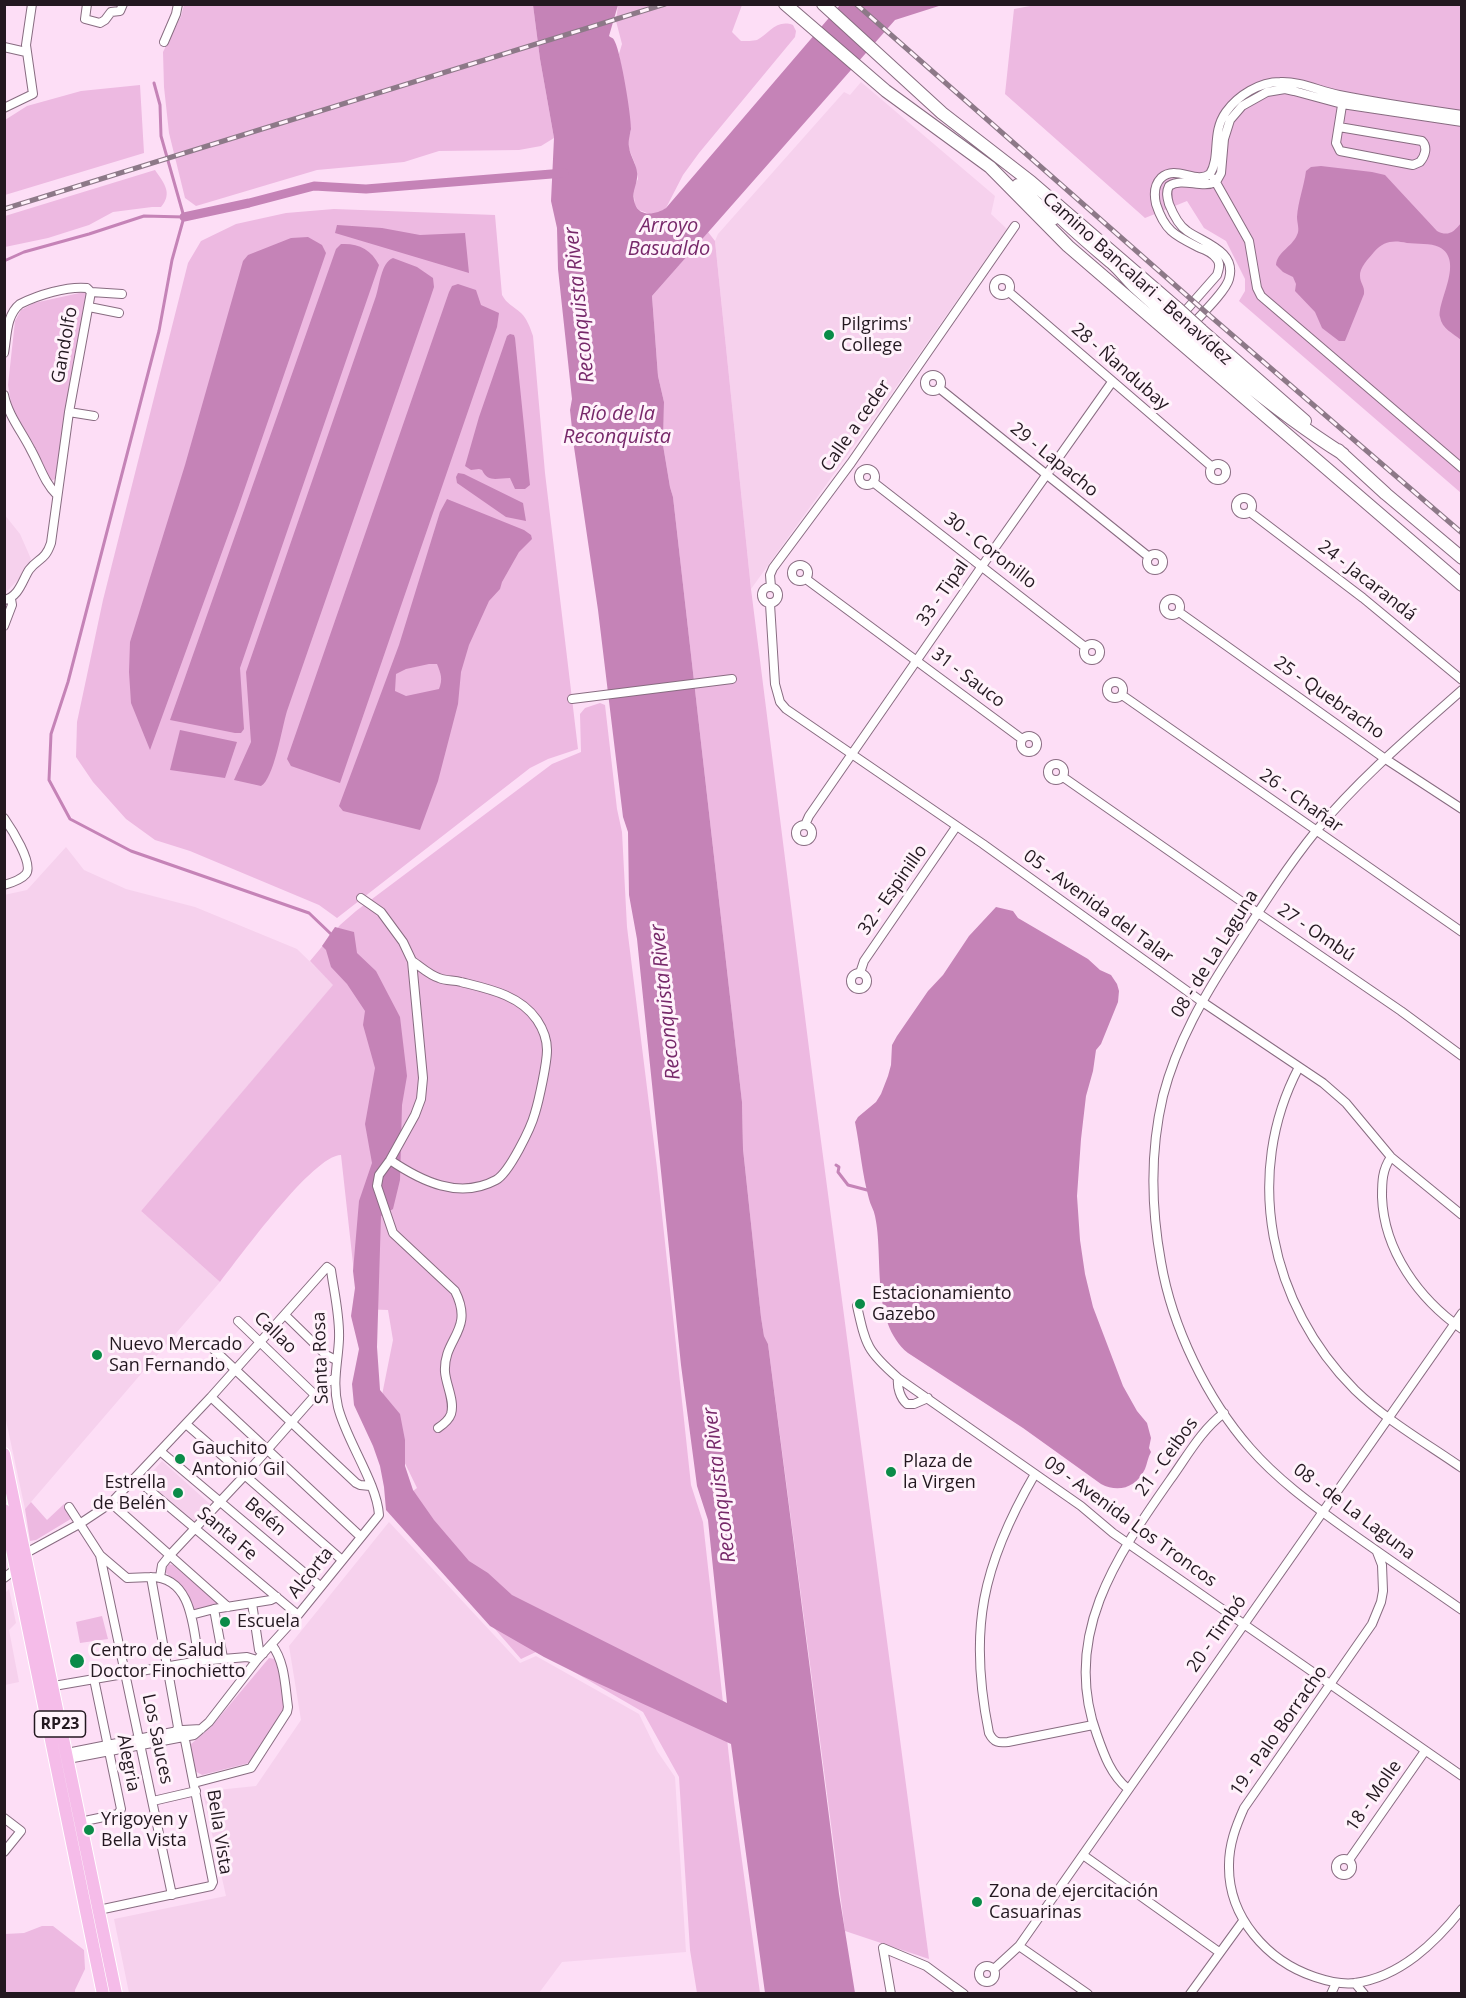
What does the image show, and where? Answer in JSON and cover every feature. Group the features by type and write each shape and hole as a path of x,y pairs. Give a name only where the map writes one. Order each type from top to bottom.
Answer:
{"main road":[{"name":"Camino Bancalari - Benavídez","path":"785,4 886,91 990,167 1068,246 1461,585"},
{"name":"Camino Bancalari - Benavídez","path":"823,4 942,113 1065,211 1461,558"},
{"path":"1008,164 1071,228 1113,264 1132,284"},
{"path":"990,167 1010,178 1072,238 1132,284 1245,383 1305,430 1343,454"},
{"path":"1245,383 1261,402 1348,481 1363,502"},
{"path":"1434,563 1461,591"},
{"name":"RP23","path":"4,1454 26,1553 47,1687 92,1911 116,1994"},
{"name":"RP23","path":"4,1510 16,1569 67,1756 80,1822 103,1994"}],"street":[{"path":"4,108 33,94 26,52 32,4"},
{"path":"87,4 85,19 100,23 111,12 120,11 123,4"},
{"path":"164,42 178,4"},
{"path":"4,47 26,52"},
{"path":"1176,322 1216,275 1219,265 1215,256 1175,236 1168,229 1162,220 1155,198 1155,189 1160,179 1172,173 1200,178 1210,174 1214,166 1216,134 1221,120 1237,100 1254,89 1270,83 1290,82 1343,100 1461,115"},
{"path":"1186,331 1227,286 1230,273 1227,260 1219,249 1187,231 1174,215 1167,196 1169,186 1178,182 1204,186 1216,182 1221,173 1227,128 1235,113 1250,100 1267,92 1285,89 1461,122"},
{"path":"1339,127 1422,141 1425,151 1420,162 1413,165 1340,151 1336,143 1343,100"},
{"path":"1210,174 1249,241 1257,288 1261,296 1461,468"},
{"path":"1162,220 1174,215"},
{"name":"Calle a ceder","path":"770,604 765,602 762,594 764,590 771,587 770,574 773,568 851,463 1015,226"},
{"name":"Gandolfo","path":"4,353 9,320 20,304 82,287 91,292 69,412 51,543 47,554 30,569 17,593 8,599"},
{"path":"91,292 122,294"},
{"name":"28 - Ñandubay","path":"1009,292 1211,466"},
{"path":"88,308 119,313"},
{"name":"33 - Tipal","path":"805,825 916,660 1112,382"},
{"name":"29 - Lapacho","path":"939,388 1149,557"},
{"path":"4,395 9,411 32,451 47,486 57,495"},
{"path":"69,412 94,416"},
{"name":"30 - Coronillo","path":"873,482 1085,647"},
{"name":"24 - Jacarandá","path":"1250,512 1363,598 1461,680"},
{"name":"31 - Sauco","path":"806,579 1022,739"},
{"path":"4,626 12,605 8,599"},
{"name":"05 - Avenida del Talar","path":"770,604 775,684 780,702 786,709 982,844 1201,1001 1340,1097 1390,1157 1461,1215"},
{"name":"25 - Quebracho","path":"1179,612 1384,758 1461,809"},
{"path":"572,699 732,679"},
{"name":"08 - de La Laguna","path":"1461,690 1384,758 1316,832 1258,913 1201,1001 1186,1031 1163,1096 1155,1142 1154,1203 1162,1269 1175,1317 1191,1354 1224,1413 1251,1450 1301,1497 1461,1610"},
{"name":"26 - Chañar","path":"1122,695 1461,932"},
{"name":"27 - Ombú","path":"1063,777 1401,1011 1461,1056"},
{"path":"4,818 8,831 28,864 28,870 22,877 4,885"},
{"name":"32 - Espinillo","path":"860,972 864,961 956,827"},
{"path":"361,898 381,912 404,942 412,961 423,1078 421,1099 415,1115 390,1160 378,1175 377,1186 393,1233 455,1291 461,1303 463,1315 446,1360 445,1371 452,1404 451,1414 438,1428"},
{"path":"390,1160 411,1175 454,1190 477,1187 498,1179 510,1167 535,1115 547,1051 544,1034 537,1020 523,1003 503,994 437,978 412,961"},
{"path":"1299,1067 1282,1105 1271,1149 1268,1176 1269,1202 1277,1257 1287,1286 1311,1333 1356,1391 1461,1468"},
{"path":"1390,1157 1385,1165 1382,1202 1390,1239 1415,1285 1426,1299 1458,1326"},
{"name":"Santa Rosa","path":"16,1569 26,1553 81,1523 111,1503 211,1397 327,1267 331,1270 339,1332 335,1378 336,1400 341,1418 370,1485"},
{"path":"857,1306 867,1345 898,1378 897,1384 901,1395 908,1404 928,1398"},
{"name":"20 - Timbó","path":"994,1969 1020,1946 1389,1417 1458,1326 1461,1313"},
{"path":"285,1315 326,1354 336,1360"},
{"name":"Callao","path":"238,1321 315,1395"},
{"path":"209,1345 356,1483 370,1485"},
{"path":"160,1577 162,1565 170,1555 245,1475 326,1383 335,1378"},
{"name":"09 - Avenida Los Troncos","path":"898,1378 1081,1506 1128,1543 1461,1776"},
{"path":"211,1397 361,1537"},
{"name":"21 - Ceibos","path":"1128,1789 1115,1777 1093,1725 1086,1676 1089,1634 1100,1594 1128,1543 1208,1428 1224,1413"},
{"path":"186,1424 342,1560"},
{"name":"Belén","path":"160,1451 320,1586"},
{"path":"1035,1474 1005,1529 992,1567 981,1616 980,1674 989,1734 994,1741 999,1743 1093,1725"},
{"name":"Santa Fe","path":"135,1478 298,1615"},
{"name":"Alcorta","path":"67,1756 181,1733 194,1735 209,1722 260,1657 298,1615 379,1515 370,1485"},
{"path":"111,1503 228,1606"},
{"name":"Los Sauces","path":"69,1507 100,1555 172,1895"},
{"name":"19 - Palo Borracho","path":"1377,1551 1384,1579 1382,1602 1372,1624 1265,1776 1237,1823 1230,1850 1229,1876 1233,1896 1244,1921 1259,1942 1285,1965 1336,1983 1355,1983 1390,1971 1424,1952 1460,1915"},
{"name":"Los Sauces","path":"100,1555 127,1578"},
{"path":"4,1578 16,1569"},
{"name":"Bella Vista","path":"92,1911 211,1886 213,1882 195,1787 178,1727 151,1577"},
{"path":"107,1582 127,1578 160,1577 167,1579 183,1593 199,1661"},
{"path":"190,1615 277,1597"},
{"path":"47,1687 166,1665 223,1658 260,1657 252,1603"},
{"path":"214,1609 223,1658"},
{"path":"153,1801 251,1768 288,1707 280,1658 272,1645"},
{"name":"Alegria","path":"80,1822 118,1814 120,1811 94,1679"},
{"name":"18 - Molle","path":"1349,1860 1425,1751"},
{"path":"4,1818 21,1831 4,1852"},
{"path":"1083,1855 1220,1952"},
{"path":"1190,1994 1244,1921"},
{"path":"1020,1946 1088,1994"},
{"path":"891,1994 883,1948 926,1966 964,1994"},
{"path":"1331,1994 1336,1983"},
{"path":"1355,1983 1364,1994"}],"shaded area":[{"path":"1041,4 1461,5 1461,493 1239,301 1245,291 1245,279 1226,241 1204,228 1187,201 1145,218 1005,94 1014,9"},
{"path":"184,5 533,5 554,138 541,146 519,150 439,151 404,162 317,170 196,206 185,198 169,133 164,87 163,52"},
{"path":"618,5 742,5 732,32 741,41 757,40 782,24 793,25 796,31 795,37 699,153 683,175 666,208 652,215 639,210 635,205 633,189 638,179 629,149 628,138 631,131 619,54 622,44 616,21"},
{"name":"Pilgrims' College","path":"861,82 995,196 991,214 1007,229 751,589 715,241 718,234 844,92 850,95"},
{"path":"140,85 144,153 5,195 5,120 27,106 81,91"},
{"path":"155,170 167,193 161,207 113,212 89,225 48,238 5,247 5,216"},
{"path":"334,209 495,215 502,295 523,315 533,336 545,473 578,749 530,768 337,918 319,905 190,851 155,840 126,819 93,782 76,757 77,722 103,600 188,263 201,241 236,224 286,213"},
{"path":"708,232 715,241 751,589 814,1088 929,1959 845,1931 768,1344 764,1336 761,1317 743,1149 742,1102 673,497 663,445 664,402 658,376 652,296"},
{"path":"84,292 87,294 55,479 51,481 33,443 12,409 8,385 15,321 21,310 34,303"},
{"path":"4,514 20,534 31,559 20,578 5,593"},
{"path":"600,703 605,705 617,809 622,832 627,927 657,1168 691,1485 703,1522 734,1802 760,1993 697,1993 690,1950 679,1777 643,1712 538,1651 521,1659 390,1508 417,1488 400,1453 381,1400 393,1340 388,1310 358,1309 341,1155 329,1159 295,1189 220,1282 141,1211 333,985 310,961 340,925 552,764 581,752 580,714 585,708"},
{"path":"66,847 84,870 126,889 195,907 297,949 334,985 141,1211 220,1282 25,1509 4,1411 4,895 27,890"},
{"name":"Estrella de Belén","path":"162,1461 210,1504 194,1523 144,1481"},
{"path":"31,1502 47,1520 64,1504 74,1517 36,1540 30,1541 25,1509"},
{"path":"389,1522 520,1663 536,1656 639,1714 657,1751 675,1777 686,1952 562,1962 539,1993 129,1993 114,1919 226,1896 204,1798 207,1791 256,1786 301,1720 289,1646"},
{"path":"169,1564 173,1565 217,1605 195,1610 192,1608 187,1592 165,1572"},
{"path":"9,1589 16,1623 9,1630 19,1682 5,1685 4,1594"},
{"path":"102,1616 108,1639 80,1643 76,1622"},
{"path":"269,1658 277,1662 285,1709 249,1763 202,1775 195,1771 191,1744 211,1727"},
{"path":"42,1926 53,1926 84,1950 85,1969 75,1993 5,1993 5,1934 24,1933"}],"water":[{"name":"Río de la Reconquista","path":"533,5 618,5 609,36 614,39 628,98 631,129 629,147 637,174 634,200 637,208 649,214 666,208 840,5 942,5 895,20 652,296 658,376 664,402 663,445 673,497 742,1102 743,1149 761,1317 764,1336 768,1344 839,1894 855,1993 765,1993 731,1744 582,1676 490,1626 386,1510 380,1466 354,1405 352,1384 359,1349 351,1316 355,1288 353,1271 359,1201 372,1163 365,1124 375,1068 363,1025 365,1011 347,984 331,967 326,950 322,946 335,927 354,932 357,953 376,971 400,1017 407,1076 402,1105 400,1180 393,1209 381,1216 377,1347 380,1390 400,1414 405,1440 405,1466 413,1490 434,1520 469,1561 488,1573 512,1595 727,1703 708,1520 697,1486 681,1365 637,939 629,895 628,832 623,817 598,610 574,447 570,410 572,399 558,269 557,228 551,201 554,138"},
{"path":"1321,166 1385,175 1441,233 1450,233 1461,223 1461,340 1445,328 1441,321 1440,310 1448,281 1450,261 1446,253 1432,245 1389,242 1381,246 1363,266 1360,273 1364,294 1345,341 1339,341 1322,328 1315,312 1295,291 1296,284 1293,277 1276,265 1279,257 1298,233 1297,217 1306,171 1311,167"},
{"path":"337,225 382,228 420,235 465,233 469,273 335,233"},
{"path":"308,237 322,245 326,253 238,508 150,750 131,703 130,642 185,465 243,261 248,255 291,238"},
{"path":"341,244 363,248 379,265 240,668 244,729 241,733 235,733 170,720 336,249"},
{"path":"393,258 417,267 433,278 434,287 287,711 270,774 261,786 234,780 251,742 246,672 382,274 386,264"},
{"path":"458,284 476,290 481,305 499,313 497,327 340,783 291,766 287,759 449,292 452,286"},
{"path":"510,334 515,338 530,485 525,489 515,489 510,478 490,478 482,470 471,470 465,466 479,417 507,336"},
{"path":"458,473 523,503 526,521 506,517 457,483"},
{"path":"447,499 524,530 531,535 532,539 519,552 500,589 489,601 469,645 461,672 458,704 438,781 420,830 343,811 339,806 399,645 440,512","holes":["437,664 441,677 439,689 406,696 395,691 396,674 406,669"]},
{"path":"180,730 237,742 225,778 170,770"},
{"path":"996,907 1013,911 1018,918 1088,959 1100,970 1111,975 1119,991 1118,1002 1101,1044 1096,1050 1086,1096 1077,1196 1080,1240 1093,1307 1123,1386 1137,1411 1147,1423 1151,1438 1149,1448 1151,1452 1145,1469 1137,1481 1126,1487 1114,1488 1101,1484 1023,1428 908,1353 896,1340 883,1306 875,1216 867,1190 855,1122 881,1094 891,1065 892,1045 897,1036 969,936"}],"waterway":[{"path":"154,83 160,105 161,136 184,217 172,260 159,331 68,682 51,734 49,780 70,819 131,851 309,913 332,935"},
{"path":"184,217 314,186 366,189 564,173"},
{"path":"4,261 24,252 144,216 184,217"},
{"path":"836,1165 839,1167 838,1172 848,1185 867,1190"}],"railway":[{"path":"4,209 665,4"},
{"path":"856,4 1209,315 1462,533"}],"place":[{"name":"Pilgrims' College","path":"829,335"},
{"name":"Estacionamiento Gazebo","path":"860,1304"},
{"name":"Nuevo Mercado San Fernando","path":"97,1355"},
{"name":"Gauchito Antonio Gil","path":"180,1459"},
{"name":"Plaza de la Virgen","path":"891,1472"},
{"name":"Estrella de Belén","path":"178,1493"},
{"name":"Escuela","path":"225,1622"},
{"name":"Centro de Salud Doctor Finochietto","path":"77,1661"},
{"name":"Yrigoyen y Bella Vista","path":"89,1830"},
{"name":"Zona de ejercitación Casuarinas","path":"977,1902"}],"water label":[{"name":"Arroyo Basualdo","path":"669,238"},
{"name":"Reconquista River","path":"580,305"},
{"name":"Reconquista River","path":"666,1002"},
{"name":"Reconquista River","path":"720,1485"}]}
